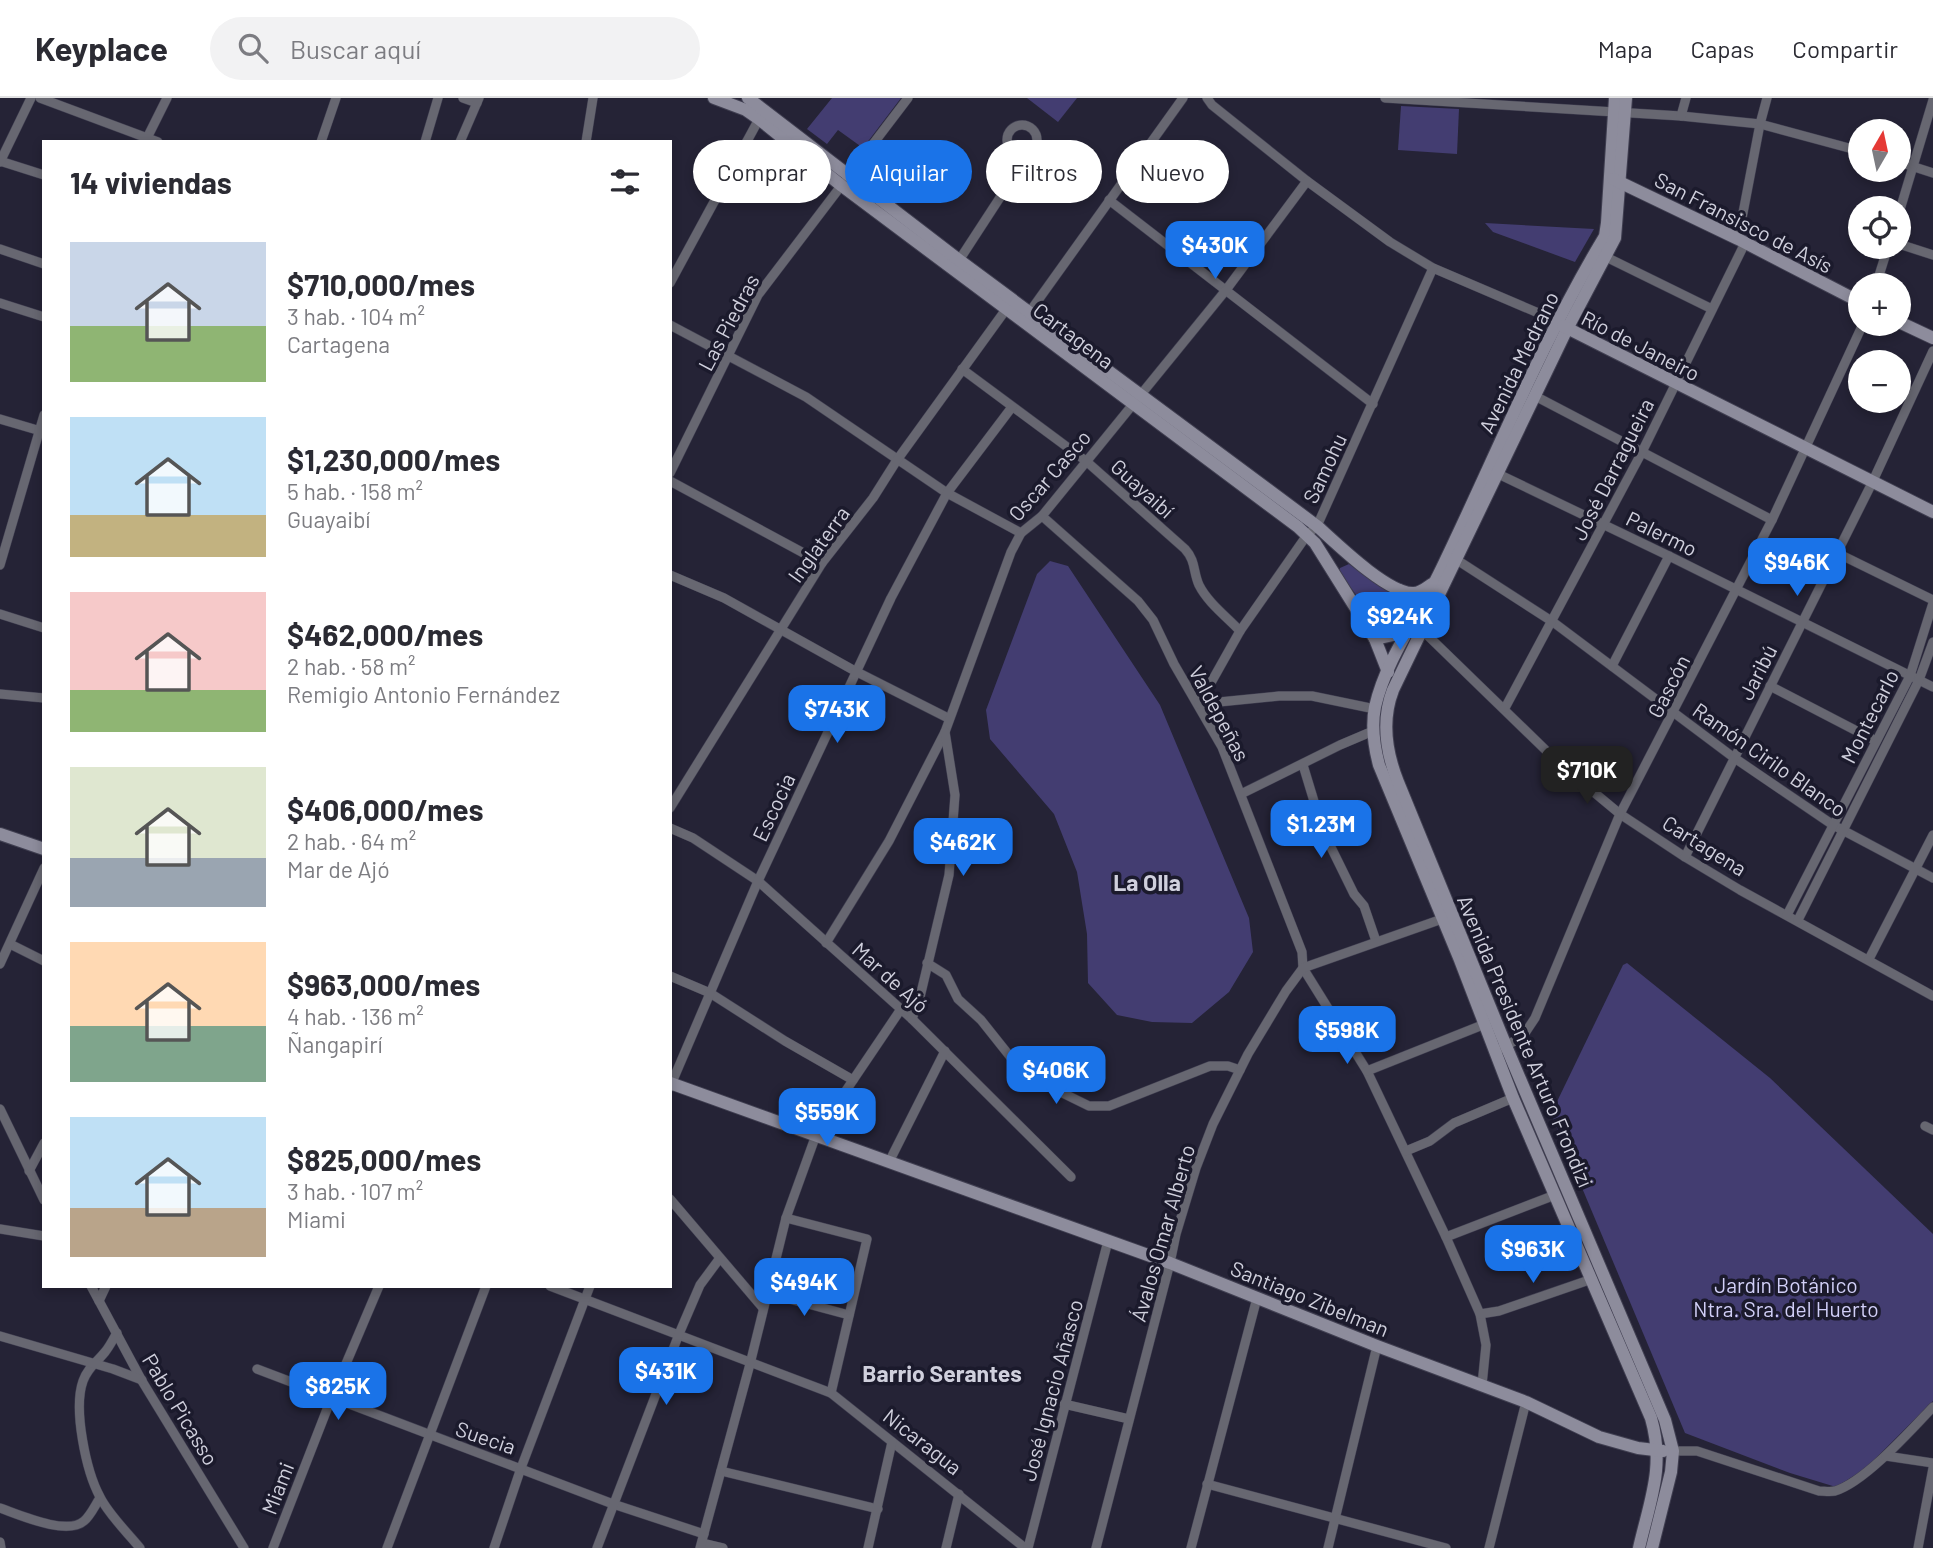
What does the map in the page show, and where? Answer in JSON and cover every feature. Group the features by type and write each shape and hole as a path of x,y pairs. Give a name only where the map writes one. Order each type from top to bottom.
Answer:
{"main road":[{"name":"Cartagena","path":"714,98 749,101 845,182"},
{"name":"Avenida Medrano","path":"1423,631 1457,560 1492,471 1535,396 1562,325 1606,257 1615,237 1619,113 1615,98"},
{"name":"Avenida Medrano","path":"1619,113 1626,98"},
{"name":"Cartagena","path":"749,101 760,119 845,182"},
{"name":"Avenida Medrano","path":"1410,625 1492,471 1605,236 1615,179"},
{"name":"San Fransisco de Asís","path":"1615,179 1848,296"},
{"name":"Cartagena","path":"873,203 1312,531 1399,590"},
{"name":"Cartagena","path":"956,265 1007,308 1026,316"},
{"name":"Río de Janeiro","path":"1562,325 1933,512"},
{"path":"1911,328 1933,338"},
{"name":"Cartagena","path":"1312,531 1315,544 1375,639 1388,671"},
{"path":"1333,574 1335,564 1339,560 1351,557"},
{"path":"1399,590 1419,592 1435,582"},
{"path":"1399,590 1410,625 1423,631"},
{"path":"1375,639 1397,635 1410,625"},
{"name":"Avenida Presidente Arturo Frondizi","path":"1410,625 1388,671 1375,709 1373,731 1380,765 1485,1024 1500,1048 1513,1098 1555,1195 1567,1205 1592,1279 1651,1418 1658,1451 1657,1471 1639,1548"},
{"name":"Avenida Presidente Arturo Frondizi","path":"1423,631 1387,705 1385,725 1388,747 1398,782 1500,1048 1567,1205 1665,1420 1673,1451 1671,1472 1652,1548"},
{"path":"0,834 42,848"},
{"name":"Santiago Zibelman","path":"672,1084 1170,1263 1526,1402 1599,1437 1638,1448 1673,1451"}],"street":[{"path":"31,98 0,161 42,174"},
{"path":"40,98 146,140 167,98"},
{"path":"322,140 336,98"},
{"path":"426,140 438,98"},
{"path":"461,140 478,100 463,98"},
{"path":"586,140 593,98"},
{"name":"Las Piedras","path":"876,140 908,98"},
{"path":"1026,316 1183,98"},
{"name":"Río de Janeiro","path":"1207,98 1307,181 1390,242 1433,268 1562,325"},
{"path":"1385,98 1681,116 1760,124 1848,148"},
{"path":"1681,116 1686,98"},
{"name":"José Darragueira","path":"1505,708 1642,452 1742,241 1760,124 1767,98"},
{"path":"1904,196 1933,100"},
{"path":"672,279 760,119"},
{"path":"1913,166 1933,173"},
{"name":"Oscar Casco","path":"826,943 889,841 945,732 948,718 1021,533 1042,516 1137,400 1226,290 1307,181"},
{"name":"Las Piedras","path":"672,469 758,295 845,182"},
{"path":"1109,200 1373,404"},
{"path":"956,265 996,203"},
{"path":"1911,248 1933,255"},
{"path":"0,249 42,263"},
{"path":"1606,257 1712,309"},
{"name":"Samohu","path":"1199,704 1240,631 1312,531 1373,404 1433,268"},
{"path":"0,303 42,316"},
{"name":"Inglaterra","path":"672,805 822,563 873,498 897,460 1007,308"},
{"path":"672,326 806,397 947,494 1021,533"},
{"name":"Gascón","path":"1500,1048 1523,1035 1535,1018 1620,814 1772,520 1857,336"},
{"name":"Jaribú","path":"1685,858 1733,757 1872,483 1933,351"},
{"name":"Guayaibí","path":"962,369 1086,461 1192,557 1197,582 1204,594 1240,631"},
{"path":"1535,396 1772,520"},
{"name":"Escocia","path":"672,1082 758,881 891,598 947,494 1012,407"},
{"path":"0,419 42,431 0,565"},
{"name":"Palermo","path":"1492,471 1933,687"},
{"path":"672,482 822,563"},
{"name":"Valdepeñas","path":"1042,516 1138,601 1153,620 1174,664 1222,747 1302,952 1303,968 1367,1071 1446,1237 1479,1314 1486,1345 1482,1385"},
{"path":"1837,553 1933,602"},
{"path":"1612,666 1669,556"},
{"name":"Ramón Cirilo Blanco","path":"1457,560 1553,622 1733,757 1833,825 1933,878"},
{"path":"672,576 724,598 780,631 948,718"},
{"name":"Montecarlo","path":"1787,915 1909,676 1933,602"},
{"path":"0,614 42,627"},
{"name":"Cartagena","path":"1423,631 1560,764 1620,814 1685,858 1933,996"},
{"name":"Montecarlo","path":"1798,920 1919,680 1933,642"},
{"path":"1770,686 1876,741"},
{"path":"0,694 42,696"},
{"path":"1199,704 1301,696 1375,709"},
{"path":"1241,793 1373,731"},
{"path":"912,1018 949,875 955,795 945,732"},
{"path":"1303,765 1323,831 1354,894 1364,906 1376,941"},
{"name":"Mar de Ajó","path":"672,829 702,844 758,881 912,1018 1070,1177"},
{"path":"1869,959 1933,835"},
{"path":"0,964 42,872"},
{"path":"1303,968 1442,919"},
{"path":"10,944 42,960"},
{"path":"927,963 946,975 958,999 981,1020 1020,1069 1034,1079 1089,1106 1109,1106 1210,1066 1228,1066 1240,1070"},
{"name":"Ávalos Omar Alberto","path":"1096,1548 1176,1234 1196,1168 1213,1124 1240,1070 1286,991 1303,968"},
{"path":"672,977 710,993 853,1080"},
{"path":"702,1542 786,1218 816,1135 901,1009"},
{"path":"1367,1071 1485,1024"},
{"path":"889,1163 945,1051"},
{"path":"1406,1152 1430,1142 1454,1123 1513,1098"},
{"path":"0,1109 42,1196"},
{"path":"0,1134 13,1137"},
{"path":"30,1171 42,1147"},
{"path":"1446,1237 1555,1195"},
{"path":"672,1201 763,1308"},
{"path":"786,1218 867,1240 831,1393"},
{"path":"0,1229 42,1236"},
{"name":"José Ignacio Añasco","path":"1026,1548 1108,1241"},
{"path":"597,1548 679,1334 700,1285 720,1258"},
{"path":"1479,1314 1499,1311 1592,1279"},
{"name":"Pablo Picasso","path":"92,1288 142,1381 244,1548"},
{"path":"99,1300 105,1288"},
{"name":"Miami","path":"273,1548 378,1288"},
{"path":"387,1548 485,1288"},
{"name":"Nicaragua","path":"555,1288 831,1393 1026,1548"},
{"path":"494,1548 521,1468 589,1288"},
{"path":"766,1293 849,1315"},
{"path":"1191,1548 1257,1298"},
{"path":"117,1334 104,1353 91,1364 82,1383 80,1405 85,1449 100,1498 140,1548"},
{"path":"0,1336 113,1369 142,1381"},
{"path":"1328,1548 1377,1346"},
{"name":"Suecia","path":"257,1369 429,1436 521,1468 702,1542 723,1548"},
{"path":"1489,1548 1526,1402"},
{"path":"1064,1405 1129,1419"},
{"path":"1886,1456 1933,1407"},
{"path":"868,1548 892,1442"},
{"name":"Santiago Zibelman","path":"1673,1451 1697,1451 1819,1491 1832,1492 1846,1487 1886,1456"},
{"path":"1886,1456 1933,1463"},
{"path":"1918,1548 1933,1468"},
{"path":"722,1471 878,1509"},
{"path":"1207,1484 1446,1548"},
{"path":"946,1548 959,1494"},
{"path":"0,1508 58,1527 73,1526 83,1522 100,1498"},
{"path":"0,1542 1,1548"}],"green space":[{"path":"832,98 901,98 869,140 852,140 838,130 830,140 822,140 807,129"},
{"path":"1027,98 1077,98 1058,122"},
{"path":"1401,106 1459,109 1457,154 1398,150"},
{"path":"1485,223 1594,229 1575,262 1493,232"},
{"name":"La Olla","path":"1050,561 1068,566 1160,705 1249,918 1253,952 1229,992 1192,1023 1152,1022 1117,1015 1088,983 1087,934 1077,872 1054,814 990,739 986,710 1037,574"},
{"path":"1349,564 1396,597 1400,613 1390,625 1381,626 1375,620 1339,572 1340,568"},
{"name":"Jardín Botánico Ntra. Sra. del Huerto","path":"1627,963 1770,1078 1933,1234 1933,1401 1865,1469 1836,1487 1790,1473 1685,1433 1551,1114 1623,965"}],"district":[{"name":"La Olla","path":"1147,882"},
{"name":"Barrio Serantes","path":"942,1373"}]}
